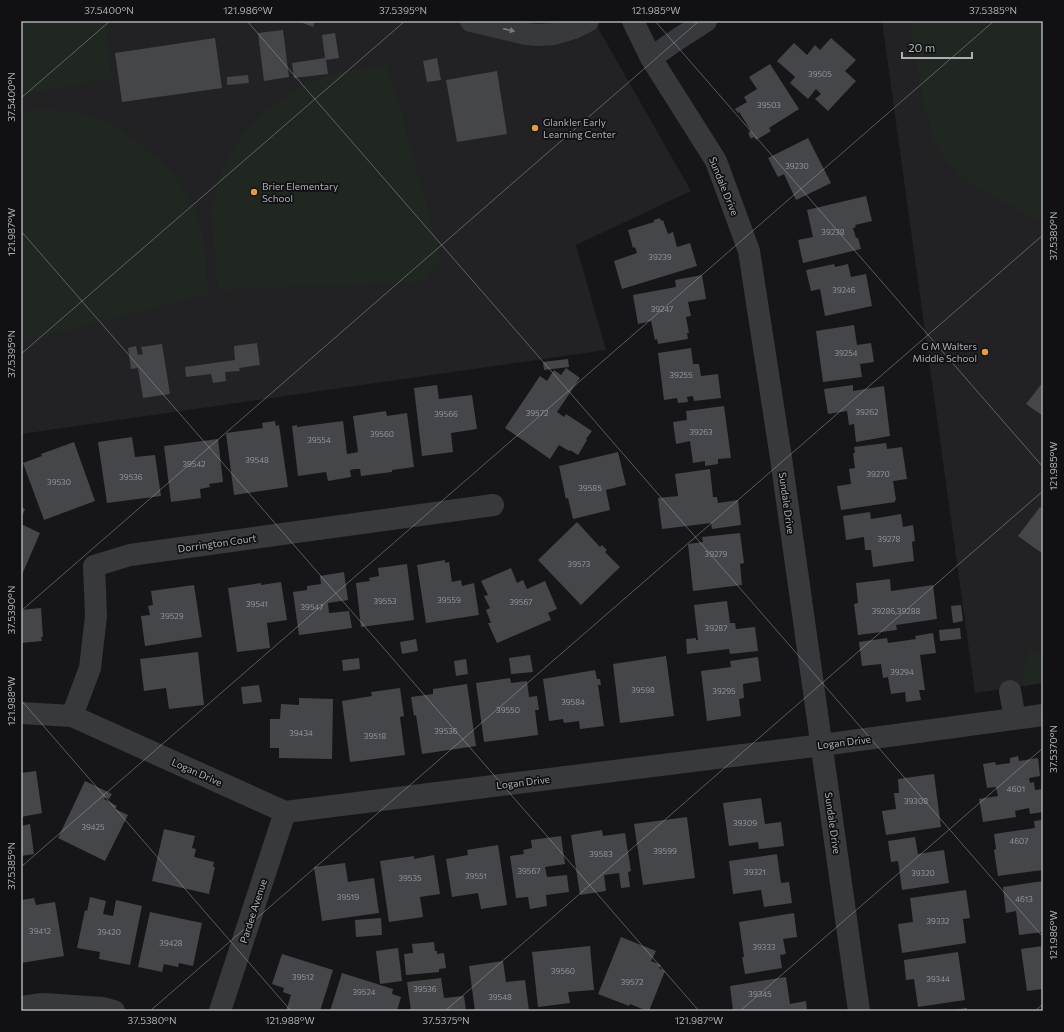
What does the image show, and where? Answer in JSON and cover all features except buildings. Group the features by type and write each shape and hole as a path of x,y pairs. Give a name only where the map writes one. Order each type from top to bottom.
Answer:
{"street":[{"path":"471,21 526,34 539,35 554,34 574,28 588,21"},
{"name":"Sundale Drive","path":"633,21 651,58 716,161 749,251 781,458 859,1011"},
{"path":"651,58 706,21"},
{"name":"Dorrington Court","path":"72,716 90,668 96,616 94,566 130,555 493,506"},
{"path":"1010,691 1014,719"},
{"name":"Logan Drive","path":"21,713 72,716 285,812 822,745 1043,715"},
{"name":"Pardee Avenue","path":"220,1011 285,812"},
{"path":"21,1007 43,1004 103,1008 114,1011"}],"shaded area":[{"name":"Brier Elementary School","path":"21,21 594,21 691,191 576,245 606,350 21,434"},
{"path":"21,21 104,21 112,78 21,94"},
{"name":"G M Walters Middle School","path":"882,21 1043,21 1043,683 975,693"},
{"path":"910,21 1043,21 1043,223 977,188 949,164 934,141 924,106"},
{"path":"388,65 441,258 421,282 218,290 211,208 223,168 242,135 266,110 301,86 340,72"},
{"path":"37,109 75,112 110,122 141,145 172,172 194,208 205,248 208,294 21,342 21,112"},
{"path":"1030,649 1043,658 1043,683 1024,686 1022,669"}],"place":[{"name":"Glankler Early Learning Center","path":"535,128"},
{"name":"Brier Elementary School","path":"254,192"},
{"name":"G M Walters Middle School","path":"985,352"}]}
